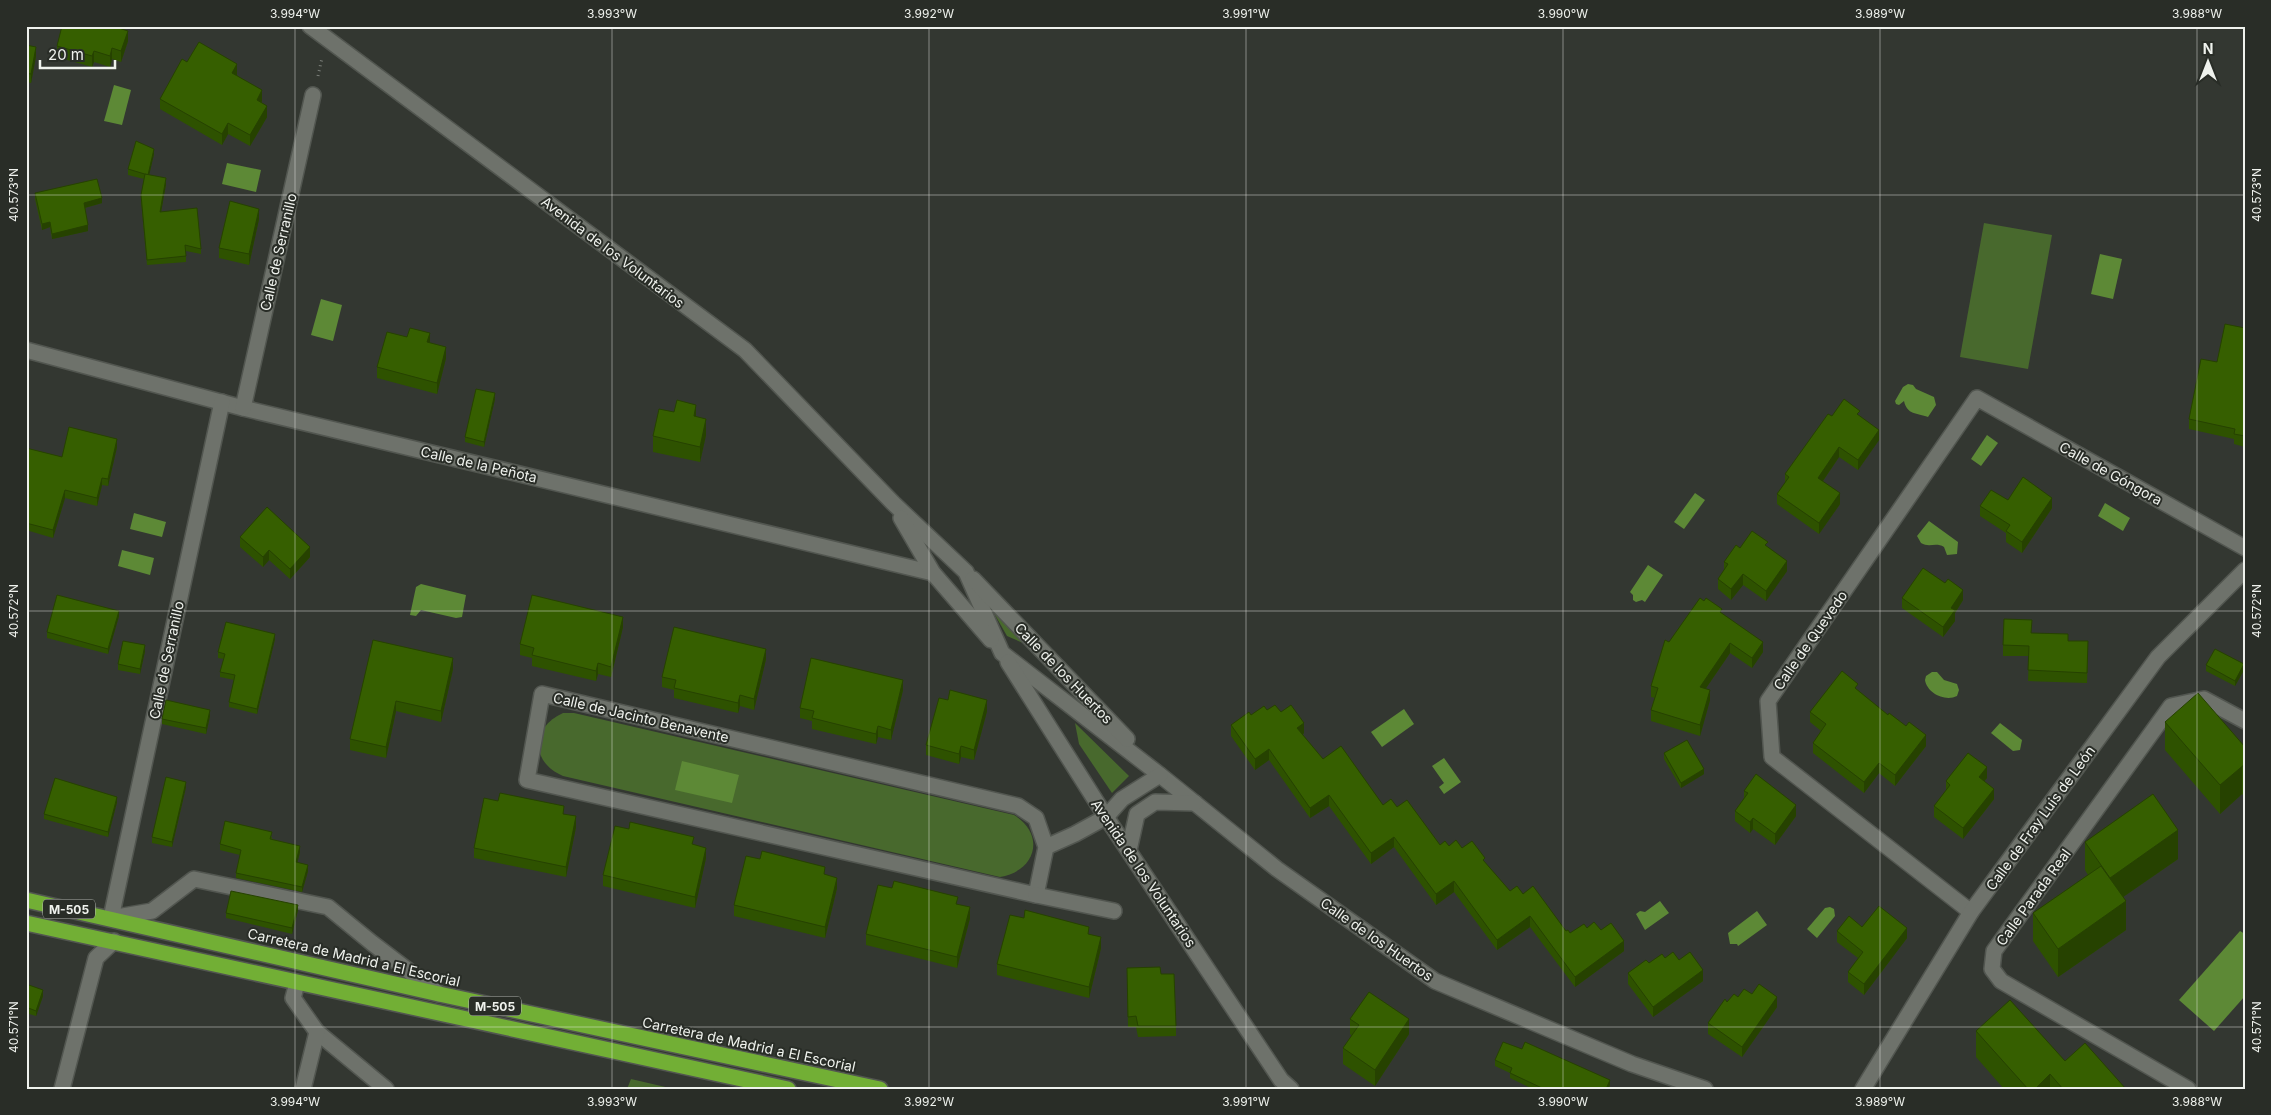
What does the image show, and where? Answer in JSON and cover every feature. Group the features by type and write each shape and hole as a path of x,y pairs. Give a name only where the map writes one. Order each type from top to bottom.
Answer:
{"highway":[{"name":"Carretera de Madrid a El Escorial","path":"26,900 440,994 880,1089"},
{"name":"M-505","path":"26,923 788,1089"}],"street":[{"name":"Avenida de los Voluntarios","path":"310,26 745,350 893,504 966,572 1002,653"},
{"name":"Calle de Serranillo","path":"243,408 313,95"},
{"name":"Calle de la Peñota","path":"26,350 243,408 933,572"},
{"name":"Calle de Góngora","path":"1977,398 2245,548"},
{"name":"Calle de Quevedo","path":"1972,912 1772,757 1768,701 1977,398"},
{"name":"Calle de Serranillo","path":"111,918 222,402"},
{"name":"Avenida de los Voluntarios","path":"893,504 933,572 1002,653 1106,817 1281,1080 1291,1089"},
{"name":"Calle de Fray Luis de León","path":"1863,1089 1972,912 2158,657 2245,570"},
{"name":"Calle de los Huertos","path":"966,572 1160,775"},
{"name":"Calle de los Huertos","path":"1002,653 1277,868 1435,981 1632,1064 1705,1089"},
{"name":"Calle de Jacinto Benavente","path":"1046,847 1036,818 1018,806 542,694 527,780 1114,911"},
{"name":"Calle Parada Real","path":"2188,1089 2001,981 1992,969 1994,951 2171,706 2204,699 2245,722"},
{"path":"1036,895 1046,847 1106,817 1122,799 1160,775"},
{"path":"1129,850 1137,814 1155,802 1195,803"},
{"path":"111,918 152,911 194,878 328,907 440,994"},
{"path":"62,1089 96,958 114,941"},
{"path":"297,983 293,998 317,1032 386,1089"},
{"path":"303,1089 317,1032"}],"path":[{"path":"313,95 327,38"}],"shaded area":[{"path":"114,85 131,90 122,125 104,121"},
{"path":"227,163 261,170 256,192 222,184"},
{"path":"1984,223 2052,235 2028,369 1960,357"},
{"path":"2100,254 2122,259 2113,299 2091,294"},
{"path":"321,299 342,305 333,341 311,335"},
{"path":"1908,384 1934,397 1936,405 1928,417 1907,409 1904,401 1899,405 1896,404 1895,401 1903,387"},
{"path":"1987,435 1998,443 1981,466 1971,459"},
{"path":"1695,493 1705,500 1684,529 1674,522"},
{"path":"2105,503 2130,518 2123,531 2098,516"},
{"path":"134,513 166,522 162,537 130,529"},
{"path":"1929,521 1958,542 1957,554 1947,555 1944,547 1921,543 1917,536"},
{"path":"122,550 154,558 150,575 118,566"},
{"path":"1648,565 1663,575 1645,602 1642,600 1636,602 1633,600 1633,595 1630,592"},
{"path":"421,584 466,595 462,617 456,618 421,610 416,616 410,615 416,587"},
{"path":"991,608 1032,647 1007,636"},
{"path":"1932,672 1937,672 1944,680 1957,684 1959,690 1957,696 1952,698 1942,697 1929,689 1925,680 1926,676"},
{"path":"1404,709 1414,724 1382,747 1371,732"},
{"path":"563,713 574,713 1014,815 1024,823 1030,832 1033,842 1032,851 1029,860 1022,868 1000,877 563,776 552,770 545,762 540,754 539,744 540,735 545,727 552,719"},
{"path":"1075,723 1129,776 1112,793 1079,744"},
{"path":"2000,723 2022,740 2020,750 2013,751 1991,733"},
{"path":"1444,758 1461,782 1444,794 1439,787 1444,783 1432,766"},
{"path":"682,761 739,775 732,803 675,790"},
{"path":"1660,901 1669,913 1645,930 1636,914 1640,911 1645,912"},
{"path":"1830,907 1834,909 1835,916 1817,938 1807,929 1825,908"},
{"path":"1757,911 1767,925 1738,946 1737,944 1730,944 1728,933"},
{"path":"2240,931 2245,934 2245,996 2214,1031 2179,1000"},
{"path":"631,1079 674,1089 627,1089"}],"building":[{"path":"62,26 112,26 128,31 121,51 112,48 110,56 94,51 92,56 57,46"},
{"path":"199,42 237,64 232,73 262,90 257,100 267,106 250,135 228,123 222,134 160,99 182,59 187,62"},
{"path":"26,45 36,47 31,74 26,73"},
{"path":"136,141 154,149 148,175 128,169"},
{"path":"145,174 166,178 160,212 197,208 201,249 185,245 186,256 147,260 141,195"},
{"path":"97,179 102,198 84,203 88,225 52,234 50,222 42,224 35,193"},
{"path":"230,201 259,209 249,254 219,248"},
{"path":"2225,324 2245,328 2245,436 2234,434 2235,429 2189,419 2201,359 2217,362"},
{"path":"410,328 430,333 427,342 446,347 437,383 377,367 387,332 407,337"},
{"path":"476,389 495,393 484,442 465,437"},
{"path":"1844,399 1860,411 1857,414 1879,430 1858,460 1839,447 1818,478 1840,493 1819,523 1777,494 1789,477 1785,474 1828,414 1832,416"},
{"path":"677,400 696,405 694,416 706,419 700,447 653,436 659,409 674,412"},
{"path":"69,427 117,439 108,479 102,478 97,498 65,490 53,530 26,523 26,448 62,457"},
{"path":"2023,477 2052,498 2022,542 2006,531 2010,525 1980,506 1991,490 2008,500"},
{"path":"267,507 310,547 290,569 269,550 263,557 240,537"},
{"path":"1752,531 1768,542 1765,545 1787,561 1766,591 1743,574 1731,589 1718,579 1728,564 1724,562 1736,545 1740,548"},
{"path":"1923,568 1945,583 1948,579 1963,590 1951,608 1955,610 1943,627 1902,598"},
{"path":"57,595 119,611 108,649 47,632"},
{"path":"532,595 623,617 611,667 598,663 596,671 532,655 534,648 520,644"},
{"path":"1700,598 1704,601 1706,598 1722,609 1720,612 1763,642 1752,658 1730,643 1700,687 1710,690 1700,725 1651,710 1658,688 1651,686 1665,640 1669,642"},
{"path":"2004,619 2032,620 2031,633 2068,634 2068,641 2088,641 2087,673 2028,670 2029,646 2003,645"},
{"path":"226,622 275,634 257,709 229,702 235,675 220,672 225,654 218,652"},
{"path":"674,627 766,649 754,699 740,695 738,703 674,688 676,680 662,677"},
{"path":"373,640 453,658 441,711 396,701 386,747 350,739"},
{"path":"123,641 145,645 140,669 118,664"},
{"path":"2215,649 2244,664 2235,681 2206,665"},
{"path":"811,658 903,680 891,730 878,726 876,734 812,718 814,711 800,708"},
{"path":"1842,671 1858,684 1855,688 1888,715 1889,713 1906,726 1909,722 1926,735 1895,775 1879,763 1864,782 1813,743 1826,724 1810,712"},
{"path":"950,690 987,700 974,750 961,746 959,754 926,745 939,698 948,700"},
{"path":"2198,693 2245,747 2245,764 2220,785 2165,722"},
{"path":"166,700 210,710 206,728 162,719"},
{"path":"1275,705 1281,712 1291,705 1304,723 1297,728 1323,759 1341,746 1383,805 1391,799 1397,807 1407,800 1440,845 1445,841 1449,846 1456,840 1462,848 1472,841 1485,858 1483,860 1510,891 1517,886 1523,894 1533,886 1566,931 1568,930 1570,933 1584,924 1587,928 1594,922 1601,930 1611,923 1624,941 1575,977 1530,916 1497,940 1454,881 1436,894 1394,837 1371,853 1329,795 1310,808 1269,749 1255,759 1231,725 1249,712 1251,715 1264,706 1267,710"},
{"path":"1687,740 1704,769 1681,783 1664,753"},
{"path":"1968,753 1987,767 1979,777 1994,789 1963,828 1934,806 1950,785 1946,781"},
{"path":"1756,774 1796,805 1775,834 1753,818 1750,822 1735,811 1748,793 1744,791"},
{"path":"166,777 186,782 172,842 152,837"},
{"path":"55,778 117,797 108,832 44,814"},
{"path":"500,793 564,806 563,814 576,816 566,867 474,848 484,798 498,801"},
{"path":"2153,794 2178,830 2110,878 2085,842"},
{"path":"225,821 272,832 270,839 300,846 296,862 308,865 302,887 236,873 241,850 220,844"},
{"path":"630,822 694,837 692,844 706,848 695,897 603,875 615,826 629,829"},
{"path":"762,851 825,867 824,874 837,878 825,927 734,905 746,856 760,859"},
{"path":"2101,866 2126,901 2058,949 2033,913"},
{"path":"894,881 958,897 956,904 970,907 957,957 866,934 878,885 892,888"},
{"path":"231,891 298,905 292,928 226,913"},
{"path":"1879,906 1907,928 1864,984 1848,972 1863,952 1837,931 1849,916 1862,927"},
{"path":"1025,910 1089,927 1088,934 1101,937 1089,987 997,964 1010,915 1024,918"},
{"path":"1673,952 1679,960 1690,952 1703,970 1653,1007 1628,973 1646,960 1649,963 1662,954 1665,958"},
{"path":"1160,967 1161,974 1174,974 1176,1026 1138,1026 1136,1016 1128,1017 1127,968"},
{"path":"26,984 43,990 36,1011 26,1007"},
{"path":"1759,984 1777,997 1742,1047 1708,1023 1725,999 1727,1002 1734,994 1738,997 1744,989 1752,994"},
{"path":"1369,992 1409,1019 1375,1070 1343,1048 1359,1025 1350,1019"},
{"path":"2010,1000 2065,1061 2085,1043 2126,1089 2063,1089 2050,1074 2035,1089 2028,1089 1976,1031"},
{"path":"1503,1042 1522,1049 1525,1042 1610,1080 1606,1089 1544,1089 1510,1073 1512,1068 1495,1060"}]}
